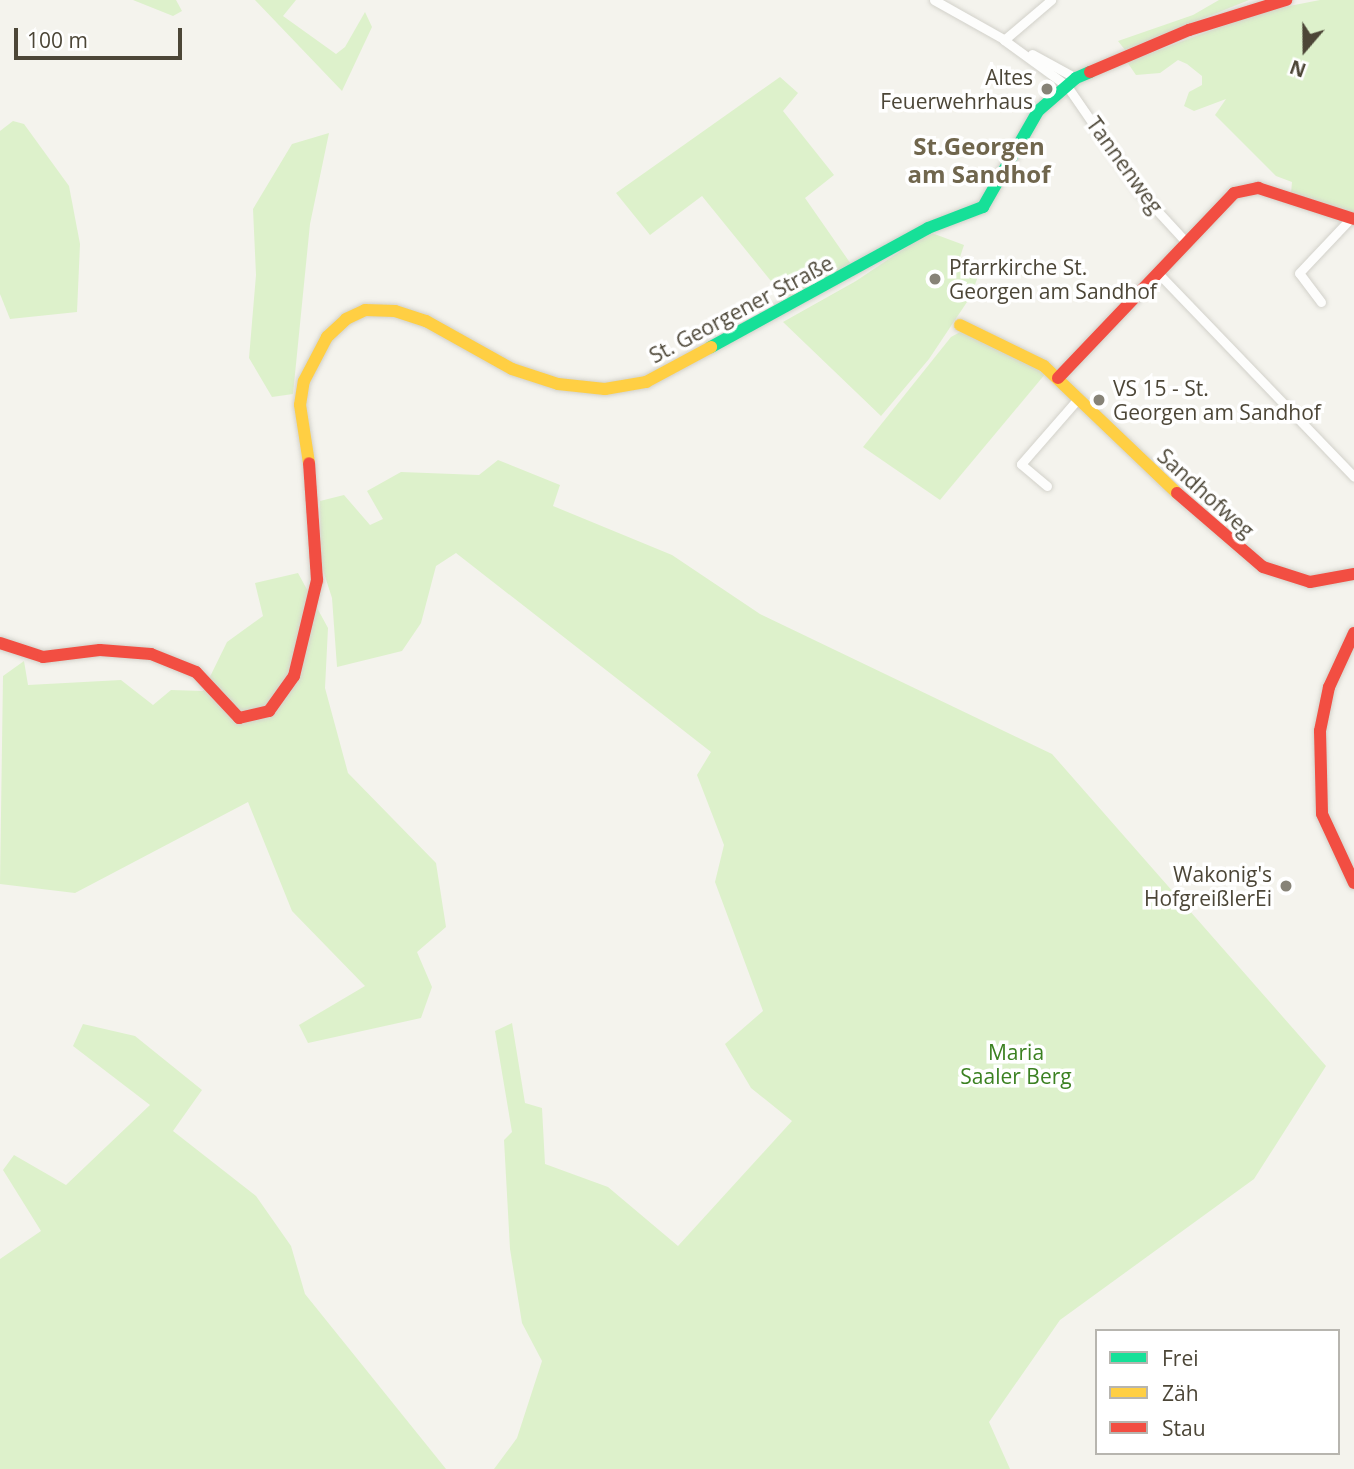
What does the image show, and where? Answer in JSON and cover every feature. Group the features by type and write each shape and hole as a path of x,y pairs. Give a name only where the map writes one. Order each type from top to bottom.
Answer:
{"street":[{"name":"Tannenweg","path":"934,0 1072,82 1140,192 1186,242"},
{"path":"1004,40 1051,0"},
{"name":"St. Georgener Straße","path":"0,643 43,657 100,650 151,654 196,673 239,718 269,711 294,676 317,580 314,492 300,405 304,381 327,337 346,319 365,310 406,314 426,321 512,369 558,384 605,389 646,382 928,228 983,207 1038,111 1072,82 1189,30 1286,0"},
{"path":"1058,378 1186,242 1240,190 1258,188 1352,218 1301,268 1300,279 1321,302"},
{"path":"1157,272 1354,477"},
{"name":"Sandhofweg","path":"960,325 1044,366 1058,378 1076,401 1263,567 1310,582 1354,573"},
{"path":"1047,486 1021,464 1076,401"},
{"path":"1354,633 1329,687 1320,731 1322,814 1354,883"}],"green space":[{"path":"133,0 176,0 182,11 173,16"},
{"path":"255,0 296,0 283,16 336,54 345,47 365,12 372,27 342,91"},
{"path":"1219,0 1249,0 1125,50 1118,41 1193,15"},
{"path":"1320,0 1354,0 1354,213 1291,193 1292,182 1276,176 1215,115 1226,99 1194,111 1184,106 1189,92 1202,85 1202,76 1187,64 1178,60 1160,73 1136,75 1127,62 1263,11"},
{"path":"780,77 798,93 783,111 834,175 805,198 853,267 788,302 702,196 650,235 616,193"},
{"path":"13,121 24,124 69,186 80,244 77,312 10,319 0,294 0,131"},
{"path":"329,133 310,224 293,394 272,397 249,358 256,275 253,209 292,144"},
{"path":"929,232 964,245 960,257 982,265 971,296 929,359 881,416 783,322 856,281"},
{"path":"962,331 1046,373 940,500 863,447 951,337"},
{"name":"Maria Saaler Berg","path":"498,460 560,485 553,506 672,555 760,614 1052,754 1326,1066 1254,1179 1060,1320 989,1422 1010,1469 494,1469 517,1438 542,1361 522,1323 510,1249 504,1140 512,1132 495,1031 512,1023 525,1103 542,1108 545,1164 608,1187 678,1246 792,1121 751,1088 725,1044 763,1011 715,882 724,845 697,775 711,752 456,553 436,566 421,623 402,651 337,667 332,598 321,564 320,501 344,495 370,525 383,519 367,491 401,472 479,475"},
{"path":"298,573 328,628 325,688 348,773 436,863 446,927 417,952 432,987 421,1018 308,1043 299,1025 365,986 292,911 248,802 75,893 0,884 3,676 24,661 28,685 121,680 153,705 171,690 203,691 227,642 263,616 255,583"},
{"path":"83,1024 135,1036 202,1090 173,1131 256,1196 291,1246 305,1294 446,1469 0,1469 0,1259 41,1231 3,1170 14,1155 66,1185 150,1105 73,1046"}],"traffic: fast":[{"path":"711,347 928,228 983,207 1038,111 1076,78 1090,72"}],"traffic: slow":[{"path":"309,463 300,405 304,381 327,337 346,319 365,310 395,311 426,321 512,369 558,384 605,389 646,382 711,347"},
{"path":"960,325 1044,366 1177,493"}],"traffic: jam":[{"path":"1090,72 1189,30 1286,0"},
{"path":"1058,378 1234,193 1258,188 1354,219"},
{"path":"0,643 43,657 100,650 151,654 196,672 239,718 269,711 294,676 317,580 309,463"},
{"path":"1177,493 1263,567 1310,582 1354,574"},
{"path":"1354,633 1329,687 1320,731 1322,814 1354,883"}],"place":[{"name":"Altes Feuerwehrhaus","path":"1047,89"},
{"name":"Pfarrkirche St. Georgen am Sandhof","path":"935,279"},
{"name":"VS 15 - St. Georgen am Sandhof","path":"1099,400"},
{"name":"Wakonig's HofgreißlerEi","path":"1286,886"}],"district":[{"name":"St.Georgen am Sandhof","path":"979,160"}]}
